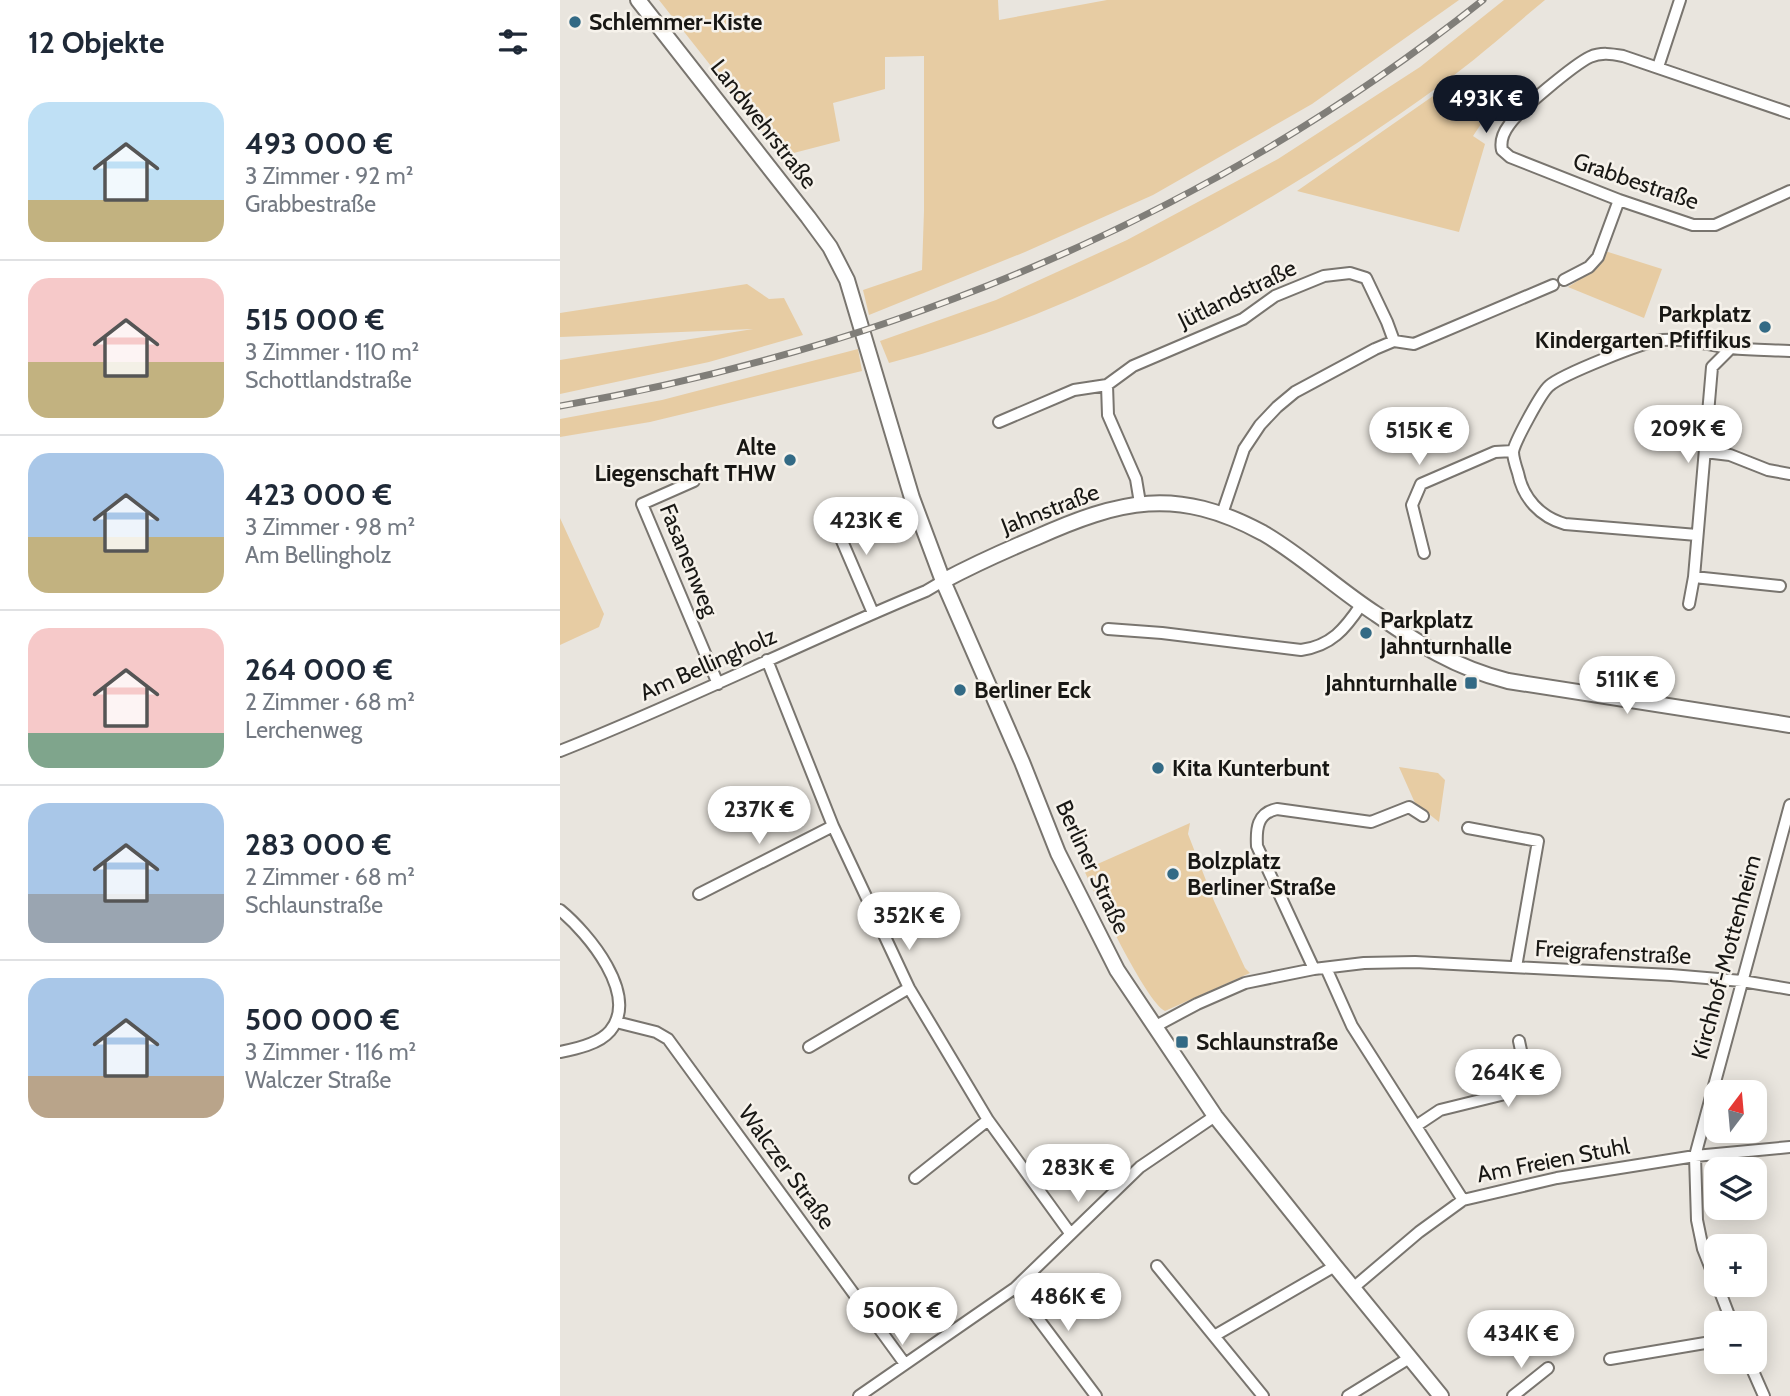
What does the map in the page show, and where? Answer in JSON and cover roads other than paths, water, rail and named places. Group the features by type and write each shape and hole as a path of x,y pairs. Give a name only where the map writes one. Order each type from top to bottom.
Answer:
{"street":[{"name":"Landwehrstraße","path":"638,0 808,217 830,247 847,280"},
{"path":"1658,67 1680,0"},
{"name":"Grabbestraße","path":"1790,113 1658,67 1609,53 1591,57 1573,69 1510,122 1500,142 1502,150 1510,157 1619,201 1693,225 1715,225 1790,191"},
{"path":"1564,280 1589,267 1598,257 1619,201"},
{"name":"Jütlandstraße","path":"999,422 1074,390 1107,385 1133,366 1243,319 1275,296 1324,276 1350,273 1366,278 1394,341"},
{"name":"Berliner Straße","path":"847,280 912,499 943,581 1022,762 1058,853 1117,970 1215,1115 1441,1396"},
{"path":"1222,514 1244,449 1260,425 1295,392 1394,341 1414,344 1553,285"},
{"path":"1697,535 1566,524 1552,520 1539,511 1521,487 1513,451 1538,402 1551,385 1611,357 1656,341 1679,340 1731,348 1790,351"},
{"path":"1689,604 1694,577 1712,367 1731,348"},
{"path":"1107,385 1108,415 1136,479 1140,503"},
{"path":"1424,553 1412,505 1421,484 1495,452 1513,451"},
{"path":"1705,452 1730,455 1768,470 1790,474"},
{"name":"Fasanenweg","path":"694,481 642,504 718,684"},
{"name":"Jahnstraße","path":"943,581 975,564 1103,510 1140,503 1187,506 1222,514 1265,535 1432,652 1487,676 1790,725"},
{"path":"830,513 873,613"},
{"path":"1694,577 1780,586"},
{"name":"Am Bellingholz","path":"560,751 718,684 943,581"},
{"path":"1108,629 1301,650 1317,648 1332,640 1362,605"},
{"path":"767,660 834,826 909,988 988,1120 1070,1233"},
{"name":"Kirchhof-Mottenheim","path":"1704,1252 1697,1220 1695,1156 1790,805"},
{"path":"1314,970 1257,846 1256,831 1261,818 1267,811 1277,809 1371,822 1409,807 1423,816"},
{"path":"699,894 834,826"},
{"name":"Freigrafenstraße","path":"1468,828 1538,841 1516,967"},
{"path":"560,910 572,920 611,973 619,1007 616,1022 609,1032 596,1041 560,1052"},
{"name":"Freigrafenstraße","path":"1154,1027 1197,1003 1244,983 1364,963 1415,962 1671,975 1790,989"},
{"path":"1326,968 1353,1026 1463,1200"},
{"path":"809,1047 909,988"},
{"name":"Walczer Straße","path":"616,1022 656,1032 668,1040 905,1364"},
{"path":"1416,1126 1440,1110 1501,1095 1522,1084 1526,1074 1519,1041"},
{"path":"859,1396 1015,1288 1140,1167 1215,1115"},
{"path":"915,1178 988,1120"},
{"name":"Am Freien Stuhl","path":"1353,1287 1419,1232 1463,1200 1556,1178 1695,1156 1790,1147"},
{"path":"1157,1266 1263,1396"},
{"path":"1214,1336 1335,1266"},
{"path":"1015,1288 1096,1396"},
{"path":"1610,1359 1704,1343"},
{"path":"1348,1396 1411,1357"},
{"path":"1513,1396 1548,1368"},
{"path":"1754,1374 1764,1396"}],"railway":[{"path":"560,406 685,380 809,348 929,308 1047,261 1162,207 1273,145 1380,76 1483,0"}],"place":[{"name":"Schlemmer-Kiste","path":"575,22"},
{"name":"Parkplatz Kindergarten Pfiffikus","path":"1765,327"},
{"name":"Alte Liegenschaft THW","path":"790,460"},
{"name":"Parkplatz Jahnturnhalle","path":"1366,633"},
{"name":"Jahnturnhalle","path":"1471,683"},
{"name":"Berliner Eck","path":"960,690"},
{"name":"Kita Kunterbunt","path":"1158,768"},
{"name":"Bolzplatz Berliner Straße","path":"1173,874"},
{"name":"Schlaunstraße","path":"1182,1042"}]}
